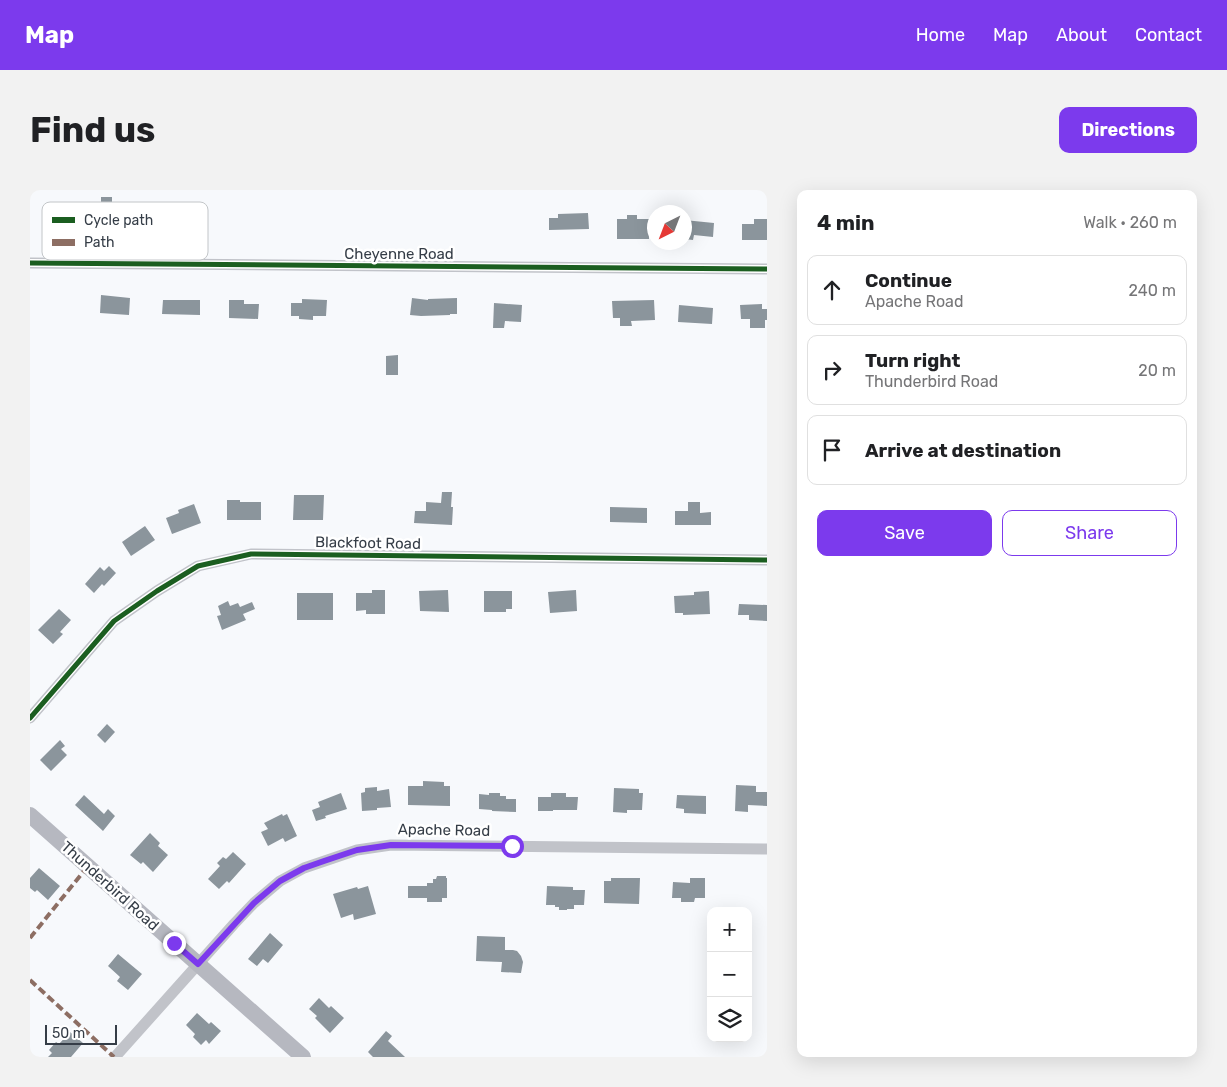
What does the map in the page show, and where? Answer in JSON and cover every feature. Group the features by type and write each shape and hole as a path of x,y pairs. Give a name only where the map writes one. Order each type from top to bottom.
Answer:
{"main road":[{"name":"Thunderbird Road","path":"30,815 303,1057"}],"street":[{"name":"Cheyenne Road","path":"30,263 767,269"},
{"name":"Blackfoot Road","path":"30,718 114,621 157,591 198,566 251,554 767,560"},
{"name":"Apache Road","path":"114,1057 254,903 280,881 304,868 357,850 391,845 767,849"}],"building":[{"path":"101,197 112,197 112,202 101,202"},
{"path":"588,213 589,229 549,230 549,218 558,218 558,214"},
{"path":"627,215 637,215 637,219 647,219 647,239 617,239 617,219 627,219"},
{"path":"754,219 767,219 767,240 742,240 742,224 754,224"},
{"path":"692,221 714,223 713,237 694,235 693,240"},
{"path":"101,295 130,298 129,315 100,313"},
{"path":"412,298 428,300 457,298 457,314 410,315"},
{"path":"302,299 327,300 326,316 313,316 313,320 299,319 299,316 291,316 291,303 302,303"},
{"path":"163,300 200,300 200,315 162,314"},
{"path":"229,300 244,300 244,304 259,304 258,319 229,318"},
{"path":"654,300 655,320 631,321 632,326 620,326 620,318 613,318 612,301"},
{"path":"494,303 522,305 521,322 505,321 504,328 493,328"},
{"path":"762,304 762,309 767,309 765,328 750,328 750,319 741,319 740,305"},
{"path":"679,305 713,308 712,324 678,322"},
{"path":"398,355 398,375 386,375 386,356"},
{"path":"442,492 452,492 452,525 414,523 415,511 426,511 426,502 441,503"},
{"path":"294,495 324,495 323,520 293,520"},
{"path":"227,500 261,502 261,520 227,520"},
{"path":"688,502 700,502 700,513 711,512 711,525 675,525 675,511 688,511"},
{"path":"194,504 201,523 172,534 166,518 179,513 178,510"},
{"path":"610,507 647,508 647,523 610,522"},
{"path":"145,526 155,540 131,556 122,542"},
{"path":"109,566 116,573 104,586 102,584 94,593 85,584 100,567 104,571"},
{"path":"372,590 385,590 385,614 366,614 366,610 356,611 356,593 372,593"},
{"path":"448,590 449,612 420,611 419,591"},
{"path":"576,590 577,611 550,613 548,592"},
{"path":"484,591 512,591 512,609 506,609 506,612 484,612"},
{"path":"709,591 710,614 683,615 683,613 675,613 674,596 694,595 694,592"},
{"path":"297,593 333,593 333,620 297,620"},
{"path":"228,601 230,606 238,603 240,607 252,602 255,609 243,614 246,620 222,630 217,616 221,615 218,606"},
{"path":"739,604 767,605 767,621 749,620 749,615 738,615"},
{"path":"59,609 71,620 60,632 63,634 53,644 38,630"},
{"path":"107,724 115,732 105,743 97,735"},
{"path":"60,740 65,746 61,749 67,755 51,771 40,760"},
{"path":"423,781 444,782 444,786 450,786 450,806 408,805 408,786 423,786"},
{"path":"736,785 756,786 756,792 767,792 767,806 748,805 748,812 735,811"},
{"path":"377,787 377,791 389,789 391,807 362,811 361,793 365,792 365,788"},
{"path":"614,788 639,789 639,793 643,793 642,810 627,810 627,813 613,812"},
{"path":"341,793 347,809 316,821 312,810 320,807 318,802"},
{"path":"489,793 500,793 500,796 506,796 506,799 516,799 516,812 479,809 479,794 489,795"},
{"path":"551,793 566,793 566,797 578,797 577,810 538,811 538,797 551,797"},
{"path":"84,795 104,814 108,809 115,816 103,831 75,805"},
{"path":"677,795 706,796 706,814 684,813 684,809 676,808"},
{"path":"282,814 283,816 287,814 297,836 285,842 283,838 268,846 261,832 268,829 264,823"},
{"path":"150,833 160,843 158,846 168,855 153,872 143,862 141,864 130,855"},
{"path":"233,852 246,864 229,883 227,881 219,889 208,879 220,866 217,863 223,857 226,859"},
{"path":"39,868 60,886 48,900 37,890 35,892 30,888 30,878"},
{"path":"437,876 446,876 447,878 447,898 442,898 442,902 427,902 427,898 408,898 408,886 427,886 427,883 433,883 433,879 436,879"},
{"path":"611,878 640,878 639,904 604,903 604,881 611,881"},
{"path":"690,878 705,878 705,898 695,898 694,902 681,902 681,898 672,898 673,882 690,883"},
{"path":"368,886 376,914 354,920 353,914 341,918 333,894"},
{"path":"547,886 573,887 573,890 585,890 584,905 574,905 574,909 559,910 559,907 555,907 555,905 546,905"},
{"path":"270,933 283,945 268,963 263,959 257,966 248,959"},
{"path":"477,936 505,937 505,950 517,951 521,956 523,962 521,973 501,972 502,962 476,961"},
{"path":"118,954 142,974 128,990 117,981 120,977 108,966"},
{"path":"319,998 329,1008 331,1006 344,1018 330,1033 309,1009"},
{"path":"197,1013 209,1024 211,1022 221,1031 209,1044 206,1040 201,1045 193,1037 195,1034 186,1025"},
{"path":"386,1031 392,1036 388,1041 405,1057 373,1057 368,1052"},
{"path":"70,1032 83,1043 71,1057 48,1057 52,1053 49,1050 56,1042 59,1044"}],"marked path":[{"path":"30,938 88,866"},
{"path":"30,980 114,1057"}],"cycle path":[{"path":"30,263 767,269"},
{"path":"30,718 114,621 157,591 198,566 251,554 767,560"}],"route":[{"path":"174,943 198,964 254,903 280,881 304,868 357,850 391,845 512,846"}]}
